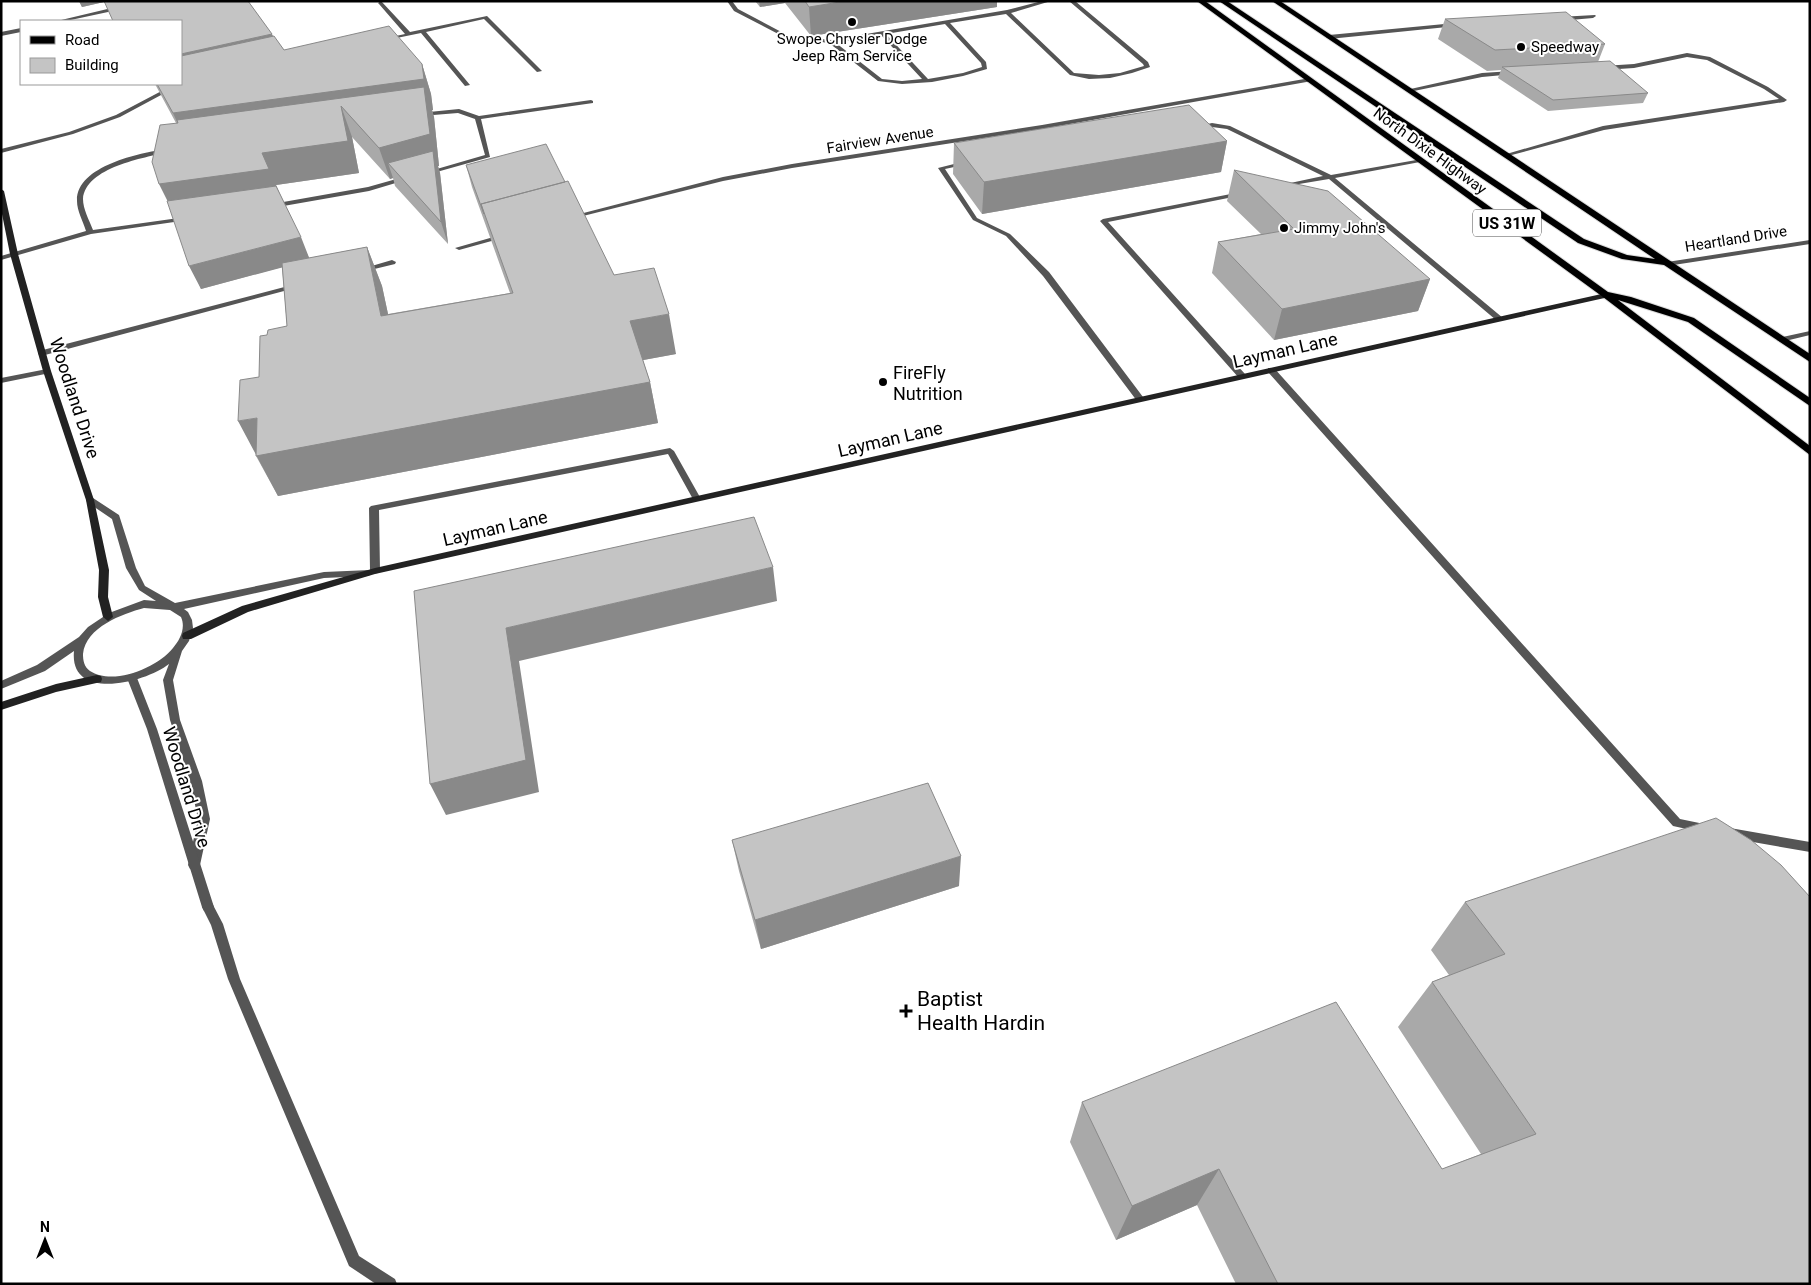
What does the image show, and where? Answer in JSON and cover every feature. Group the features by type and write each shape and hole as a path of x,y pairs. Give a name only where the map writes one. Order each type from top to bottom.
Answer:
{"main road":[{"name":"North Dixie Highway","path":"1200,1 1606,295 1810,452"},
{"path":"1222,1 1581,241 1626,257 1667,264"},
{"name":"US 31W","path":"1275,1 1810,360"},
{"path":"1606,295 1628,299 1691,320 1810,403"}],"street":[{"path":"729,1 736,10 786,36 831,42 1007,12 1049,1"},
{"path":"1007,12 1072,74 1092,78 1147,67 1146,63 1071,1"},
{"path":"381,2 408,34"},
{"path":"65,20 126,7"},
{"path":"1554,19 1593,16"},
{"path":"380,41 485,17 539,71"},
{"path":"831,42 880,80 887,82 926,80 976,72 984,68 984,63 946,22"},
{"path":"1329,37 1466,25"},
{"path":"1,34 20,30"},
{"path":"422,31 467,85"},
{"path":"882,33 926,80"},
{"path":"1506,155 1603,128 1784,100 1766,88 1708,58 1686,55 1634,66 1596,68"},
{"path":"1409,90 1482,75 1520,73"},
{"name":"Fairview Avenue","path":"565,219 723,179 792,166 1042,127 1310,80"},
{"path":"1,151 87,127 118,116 181,85"},
{"path":"418,115 459,110 478,118 591,102"},
{"path":"266,207 369,188 488,156 478,118"},
{"path":"1192,128 1212,125 1228,127 1330,177 1499,318"},
{"path":"90,232 80,198 86,186 103,169 127,159 171,150"},
{"path":"1274,188 1420,160"},
{"path":"975,161 941,168 975,219 1008,235 1046,274 1140,399"},
{"name":"Woodland Drive","path":"1,190 14,254 42,353 90,500 104,570 104,597 108,617"},
{"path":"1242,376 1103,221 1245,194"},
{"path":"1,258 90,232 192,218"},
{"path":"459,248 507,235"},
{"name":"Heartland Drive","path":"1667,264 1810,242"},
{"path":"354,272 392,262"},
{"path":"42,353 307,284"},
{"name":"Layman Lane","path":"187,636 245,609 372,572 1606,295"},
{"path":"1781,340 1810,333"},
{"path":"1,381 47,370"},
{"path":"1271,370 1677,823 1810,847"},
{"path":"1,685 41,668 83,640 108,617 126,609 144,604 160,604 174,607 324,575 372,572 374,508 670,451 697,499"},
{"path":"90,500 116,517 131,568 142,588 184,614 188,624 187,636 168,680 174,720 196,781 204,819 193,866"},
{"path":"83,640 78,652 79,664 86,673 97,679"},
{"path":"1,706 56,688 97,679 132,678 159,666 180,649"},
{"name":"Woodland Drive","path":"132,678 152,729 193,866 208,907 217,924 234,979 354,1261 390,1284"}],"building":[{"path":"104,1 248,1 272,34 182,54 182,20 113,20"},
{"path":"805,1 846,1 809,7"},
{"path":"1566,12 1605,44 1495,50 1445,19"},
{"path":"389,26 422,64 424,79 173,113 158,85 182,85 182,56 274,36 284,50"},
{"path":"1610,61 1648,93 1553,100 1502,67"},
{"path":"424,87 430,134 379,148 341,106 348,141 262,153 269,169 159,184 152,162 160,125 178,123 177,120"},
{"path":"1189,105 1227,141 984,182 954,143"},
{"path":"546,144 565,182 481,204 484,214 466,165"},
{"path":"433,151 441,222 388,163"},
{"path":"1234,170 1328,191 1430,279 1282,309 1218,242 1294,229"},
{"path":"568,181 614,275 654,268 669,314 630,321 650,382 256,456 257,418 238,421 240,380 259,377 260,336 267,335 268,330 287,326 282,263 367,247 381,316 513,293 481,204"},
{"path":"276,186 301,237 189,266 167,201"},
{"path":"754,517 773,567 506,628 526,760 430,784 414,591"},
{"path":"928,783 961,856 755,920 732,840"},
{"path":"1716,818 1751,840 1781,865 1810,897 1810,1284 1278,1284 1219,1169 1132,1206 1082,1102 1336,1002 1442,1169 1536,1134 1432,982 1505,954 1465,902"}],"place":[{"name":"Swope Chrysler Dodge Jeep Ram Service","path":"852,22"},
{"name":"Speedway","path":"1521,47"},
{"name":"Jimmy John's","path":"1284,228"},
{"name":"FireFly Nutrition","path":"883,382"},
{"name":"Baptist Health Hardin","path":"906,1011"}]}
